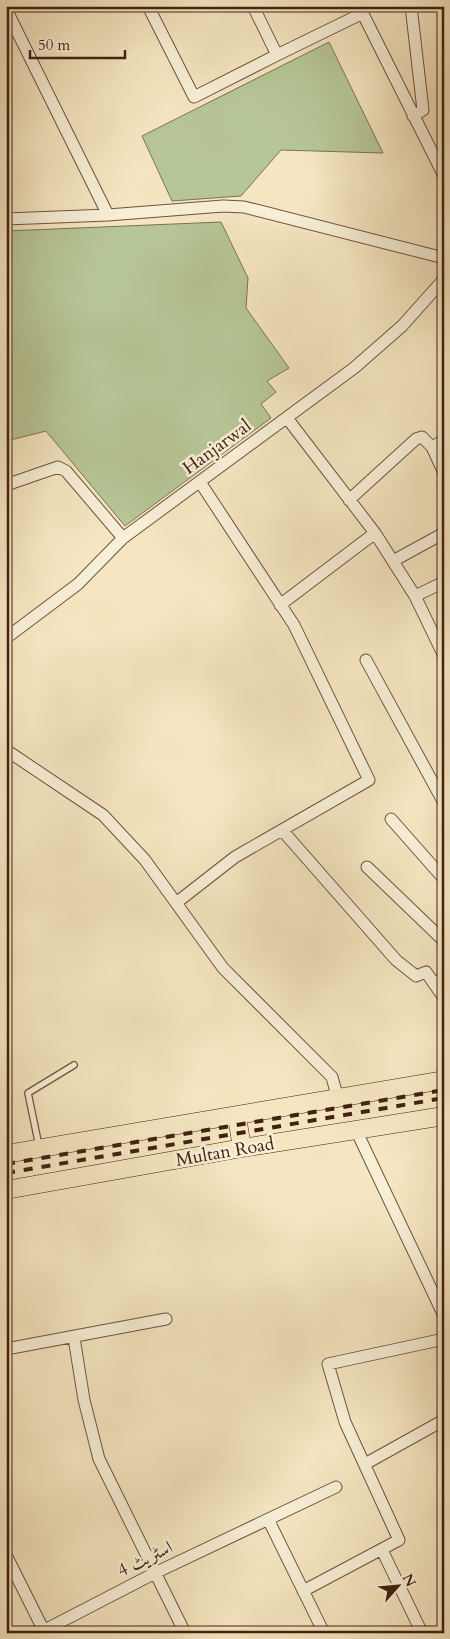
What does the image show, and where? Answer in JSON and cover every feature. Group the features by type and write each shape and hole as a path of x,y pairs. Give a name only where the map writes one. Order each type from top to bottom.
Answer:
{"main road":[{"name":"Multan Road","path":"6,1154 444,1080"},
{"path":"237,1116 242,1148"},
{"name":"Multan Road","path":"6,1190 242,1148 444,1116"}],"street":[{"path":"148,6 194,97 361,10 444,176"},
{"path":"252,6 277,55"},
{"path":"411,6 422,110 414,116"},
{"path":"6,9 108,216"},
{"path":"6,219 108,216 223,206 244,207 444,258"},
{"name":"Hanjarwal","path":"6,638 78,584 122,538 354,368 402,326 444,279"},
{"path":"287,418 375,534 415,596 444,656"},
{"path":"349,500 416,439 422,437 432,447 444,473"},
{"path":"432,447 444,440"},
{"path":"6,485 58,467 66,471 122,538"},
{"path":"176,903 235,857 368,780 294,625 200,482"},
{"path":"392,561 444,533"},
{"path":"280,605 375,534"},
{"path":"415,596 444,582"},
{"path":"366,660 444,803"},
{"path":"6,750 103,815 145,860 224,968 332,1077 338,1099"},
{"path":"391,819 444,878"},
{"path":"282,830 396,960 416,976 426,972 444,998"},
{"path":"367,866 444,941"},
{"path":"435,985 444,976"},
{"path":"356,1130 444,1316"},
{"path":"6,1349 74,1338 166,1318"},
{"path":"74,1338 84,1400 99,1459 185,1633"},
{"path":"303,1590 399,1540 345,1422 328,1364 444,1339"},
{"path":"365,1464 444,1420"},
{"name":"اسٹریٹ 4","path":"43,1632 155,1573 336,1487"},
{"path":"268,1519 324,1633"},
{"path":"382,1550 422,1633"},
{"path":"6,1555 43,1632"}],"lane":[{"path":"39,1148 28,1093 74,1065"}],"green space":[{"path":"329,42 383,153 281,150 241,196 172,201 142,136"},
{"path":"221,222 248,278 246,308 289,368 267,381 276,392 261,404 271,418 125,526 46,431 6,441 6,231"}],"railway":[{"path":"6,1164 444,1090"},
{"path":"6,1173 444,1098"}]}
